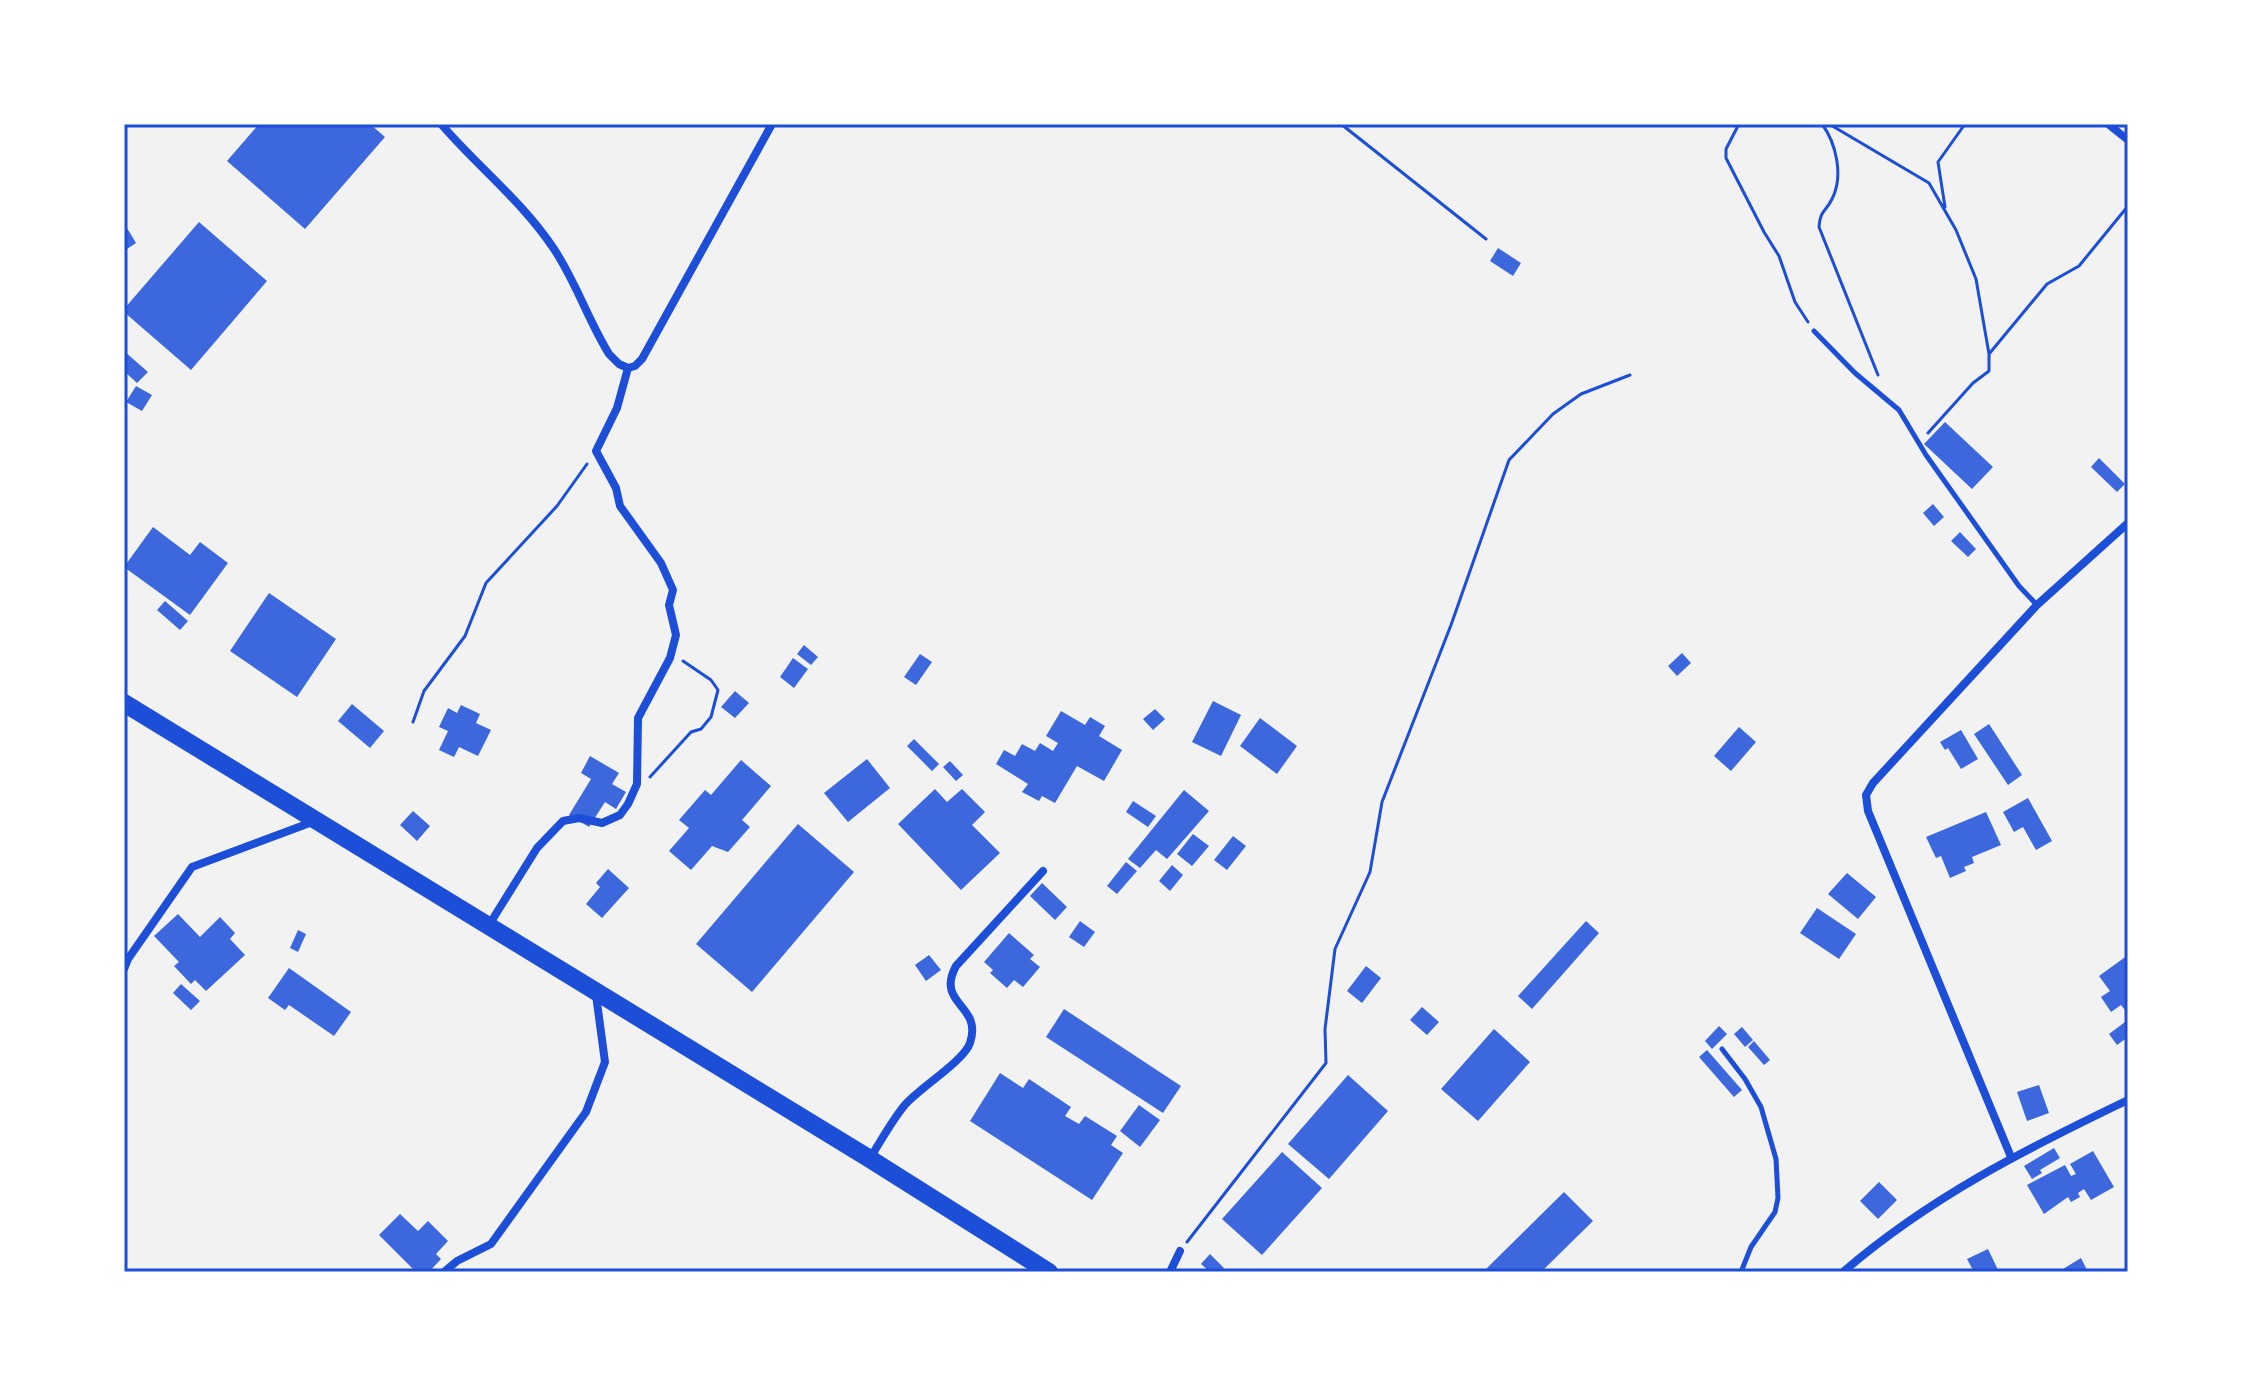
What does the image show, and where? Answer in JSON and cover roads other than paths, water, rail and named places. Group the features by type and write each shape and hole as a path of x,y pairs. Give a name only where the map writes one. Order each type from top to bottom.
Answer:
{"highway":[{"path":"124,703 870,1159 1049,1272"}],"street":[{"path":"441,124 513,196 536,224 568,272 609,354 628,368 642,359 772,124"},
{"path":"2108,124 2128,140"},
{"path":"489,926 537,848 563,821 579,818 602,823 620,815 628,804 637,784 638,718 671,652 676,635 669,605 673,590 661,563 620,506 616,488 596,451 617,408 628,368"},
{"path":"2011,1157 1868,811 1866,795 1873,783 2037,605 2128,523"},
{"path":"124,969 192,867 316,820"},
{"path":"870,1159 904,1106 968,1048 973,1033 969,1014 951,992 949,980 956,966 1043,871"},
{"path":"444,1272 457,1261 491,1244 586,1112 605,1062 595,991"},
{"path":"1843,1272 1877,1243 1945,1195 2011,1157 2128,1100"},
{"path":"1170,1272 1180,1251"}],"lane":[{"path":"1814,331 1908,422 1919,443 2019,586 2037,605"},
{"path":"1722,1049 1761,1107 1776,1159 1778,1198 1775,1212 1751,1247 1741,1272"}]}
